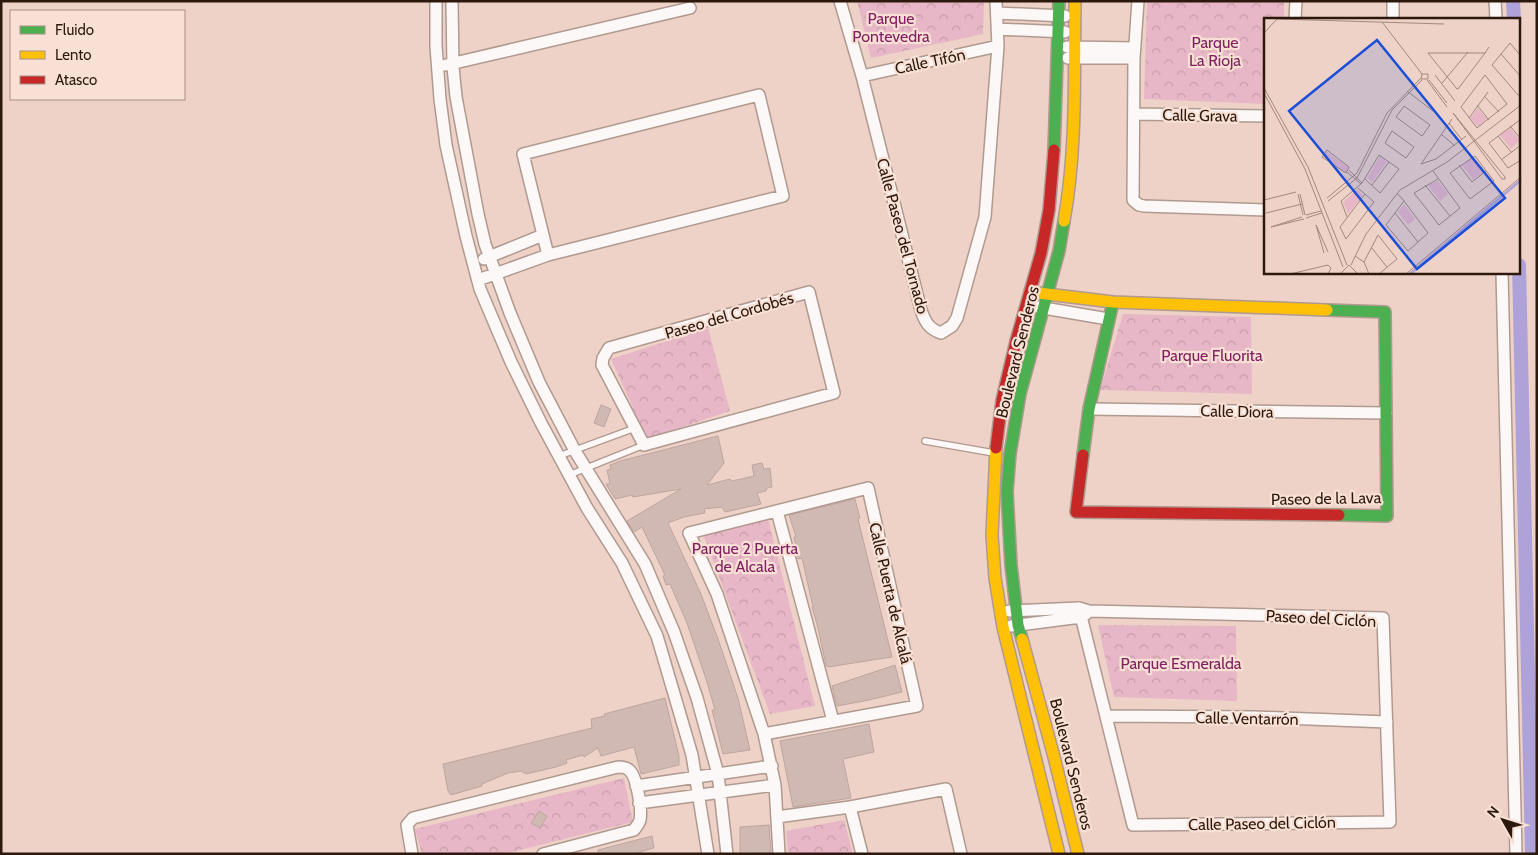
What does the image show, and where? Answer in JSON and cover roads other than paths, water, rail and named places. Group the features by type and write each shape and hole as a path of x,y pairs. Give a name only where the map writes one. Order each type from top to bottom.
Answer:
{"main road":[{"name":"Boulevard Senderos","path":"1059,1 1053,169 1049,210 1041,253 1016,341 1002,400 992,489 992,534 995,578 1000,612 1059,854"},
{"name":"Boulevard Senderos","path":"1075,1 1069,193 1059,252 1020,394 1010,454 1007,492 1012,578 1018,624 1078,854"},
{"name":"Paseo de la Lava","path":"1030,292 1113,302 1385,312 1388,516 1076,512 1089,409 1113,302"},
{"path":"995,578 1012,578"}],"street":[{"path":"436,1 440,99 446,144 478,280 511,362 568,475 622,562 657,636 685,729 696,777 708,854"},
{"path":"452,1 453,63 456,97 478,214 489,257 540,382 575,451 646,564 674,632 700,706 718,774 727,854"},
{"name":"Calle Paseo del Tornado","path":"840,1 862,76 924,320 930,327 941,333 952,326 957,318 985,217 998,46 996,1"},
{"path":"1138,1 1134,53 1134,200 1139,205 1144,206 1264,210"},
{"path":"1295,18 1296,1"},
{"path":"1393,1 1393,18"},
{"path":"1496,1 1496,18"},
{"path":"438,66 690,8"},
{"path":"997,13 1074,16"},
{"path":"997,29 1074,33"},
{"name":"Calle Tifón","path":"862,76 998,46"},
{"path":"1058,52 1134,53"},
{"path":"478,280 548,255 784,196 759,95 523,154 548,255"},
{"name":"Calle Grava","path":"1134,114 1264,116"},
{"path":"473,263 543,235"},
{"path":"1502,274 1516,854"},
{"name":"Paseo del Cordobés","path":"808,292 834,393 644,445 602,365 602,358 609,348 808,292"},
{"path":"1027,304 1108,319"},
{"name":"Calle Diora","path":"1089,409 1386,413"},
{"name":"Calle Puerta de Alcalá","path":"764,734 917,706 868,488 689,533 718,594 764,734 775,785 779,854"},
{"path":"777,511 834,721"},
{"name":"Paseo del Ciclón","path":"1000,612 1383,618 1390,822"},
{"path":"1083,612 1106,716"},
{"name":"Paseo del Ciclón","path":"1003,627 1083,612"},
{"name":"Calle Ventarrón","path":"1106,716 1254,717 1387,722"},
{"name":"Calle Paseo del Ciclón","path":"1106,716 1133,825 1390,822"},
{"path":"412,854 407,825 413,818 618,766 624,767 631,772 636,786 640,821 634,830 543,854"},
{"path":"636,786 772,766"},
{"path":"639,804 775,785"},
{"path":"777,817 850,807 946,789 961,854"},
{"path":"850,807 862,854"}],"lane":[{"path":"559,456 635,428"},
{"path":"925,441 1010,454"},
{"path":"568,475 644,445"}],"waterway":[{"path":"1513,1 1514,18"},
{"path":"1519,274 1532,854"}],"park label":[{"name":"Parque Pontevedra","path":"891,27"},
{"name":"Parque La Rioja","path":"1215,51"},
{"name":"Parque Fluorita","path":"1212,355"},
{"name":"Parque 2 Puerta de Alcala","path":"745,557"},
{"name":"Parque Esmeralda","path":"1181,663"}]}
